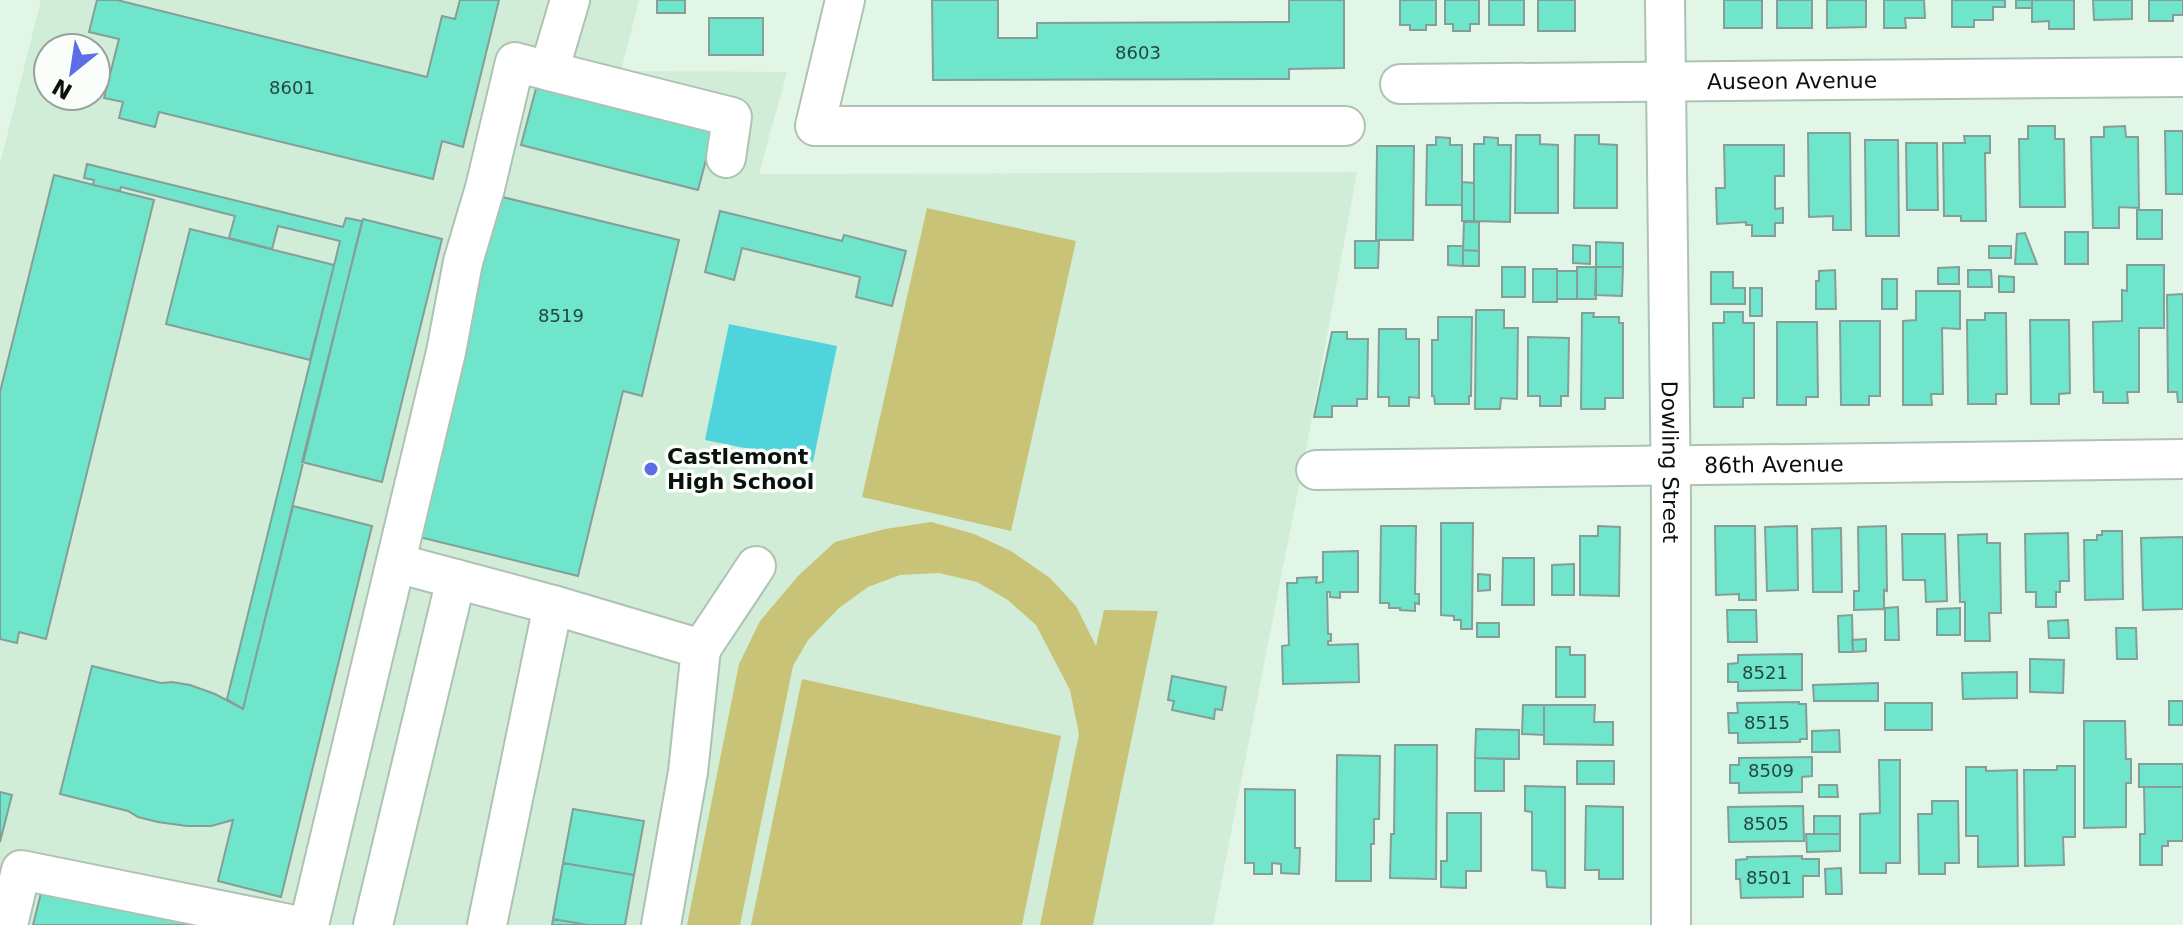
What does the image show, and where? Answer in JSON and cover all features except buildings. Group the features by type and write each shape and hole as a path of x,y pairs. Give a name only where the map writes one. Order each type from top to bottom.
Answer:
{"street":[{"path":"549,71 570,0"},
{"path":"845,0 815,126 1345,126"},
{"name":"Dowling Street","path":"1665,0 1671,925"},
{"path":"309,925 446,352 463,262 485,188 515,62 732,117 726,158"},
{"name":"Auseon Avenue","path":"1400,84 2183,77"},
{"name":"86th Avenue","path":"1316,470 2183,459"},
{"path":"396,563 701,649"},
{"path":"661,925 688,772 701,649 756,566"},
{"path":"373,925 456,579"},
{"path":"487,925 553,605"},
{"path":"8,925 21,870 294,925"}],"shaded area":[{"name":"Castlemont High School","path":"41,0 639,0 621,71 787,72 759,174 1357,172 1213,925 0,925 0,164 32,36 32,112 112,112 112,32 33,32"},
{"path":"927,208 1076,241 1011,531 862,497"},
{"path":"931,522 974,534 1011,551 1050,578 1076,606 1096,646 1104,610 1158,611 1093,925 1040,925 1079,734 1070,690 1036,625 1008,600 977,582 939,573 900,575 868,587 839,608 808,640 793,666 740,925 687,925 739,664 760,621 798,576 835,542 885,529"},
{"path":"802,679 1061,736 1022,925 751,925"}],"water":[{"path":"729,324 837,346 813,462 705,440"}],"place":[{"name":"Castlemont High School","path":"651,469"}]}
